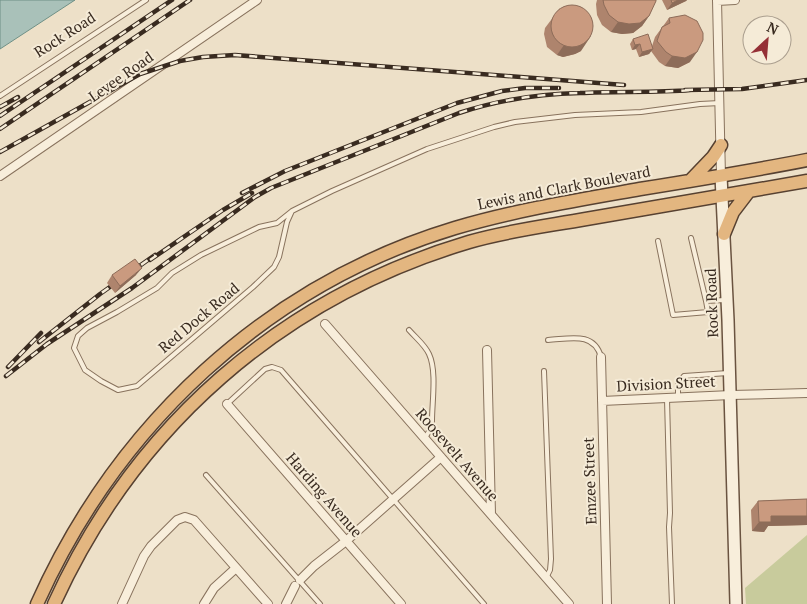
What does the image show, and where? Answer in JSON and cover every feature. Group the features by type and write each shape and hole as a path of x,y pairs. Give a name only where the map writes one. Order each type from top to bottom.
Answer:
{"highway":[{"path":"690,181 713,157 721,145"},
{"name":"Lewis and Clark Boulevard","path":"37,604 65,546 85,512 111,474 144,432 217,359 270,318 304,296 361,266 419,240 452,229 533,208 807,160"},
{"path":"54,604 80,551 99,519 136,467 167,430 193,403 244,357 316,308 381,274 472,241 524,230 807,180"},
{"path":"724,234 736,208 750,191"}],"main road":[{"name":"Rock Road","path":"721,176 731,394 736,604"}],"street":[{"name":"Levee Road","path":"0,176 257,0"},
{"path":"717,0 735,0"},
{"name":"Rock Road","path":"717,0 721,176"},
{"name":"Roosevelt Avenue","path":"325,324 569,604"},
{"path":"487,350 491,514"},
{"name":"Emzee Street","path":"601,357 607,601"},
{"name":"Division Street","path":"602,401 731,394 807,393"},
{"name":"Harding Avenue","path":"227,404 401,604"},
{"path":"286,604 297,583 320,560 346,541 441,457"},
{"path":"122,604 144,556 151,546 180,518 185,517 194,520 268,604"},
{"path":"204,604 214,588 236,568"},
{"path":"600,604 607,601"}],"lane":[{"name":"Rock Road","path":"0,96 146,0"},
{"path":"292,211 427,149 494,127 515,122 575,115 625,113 720,103"},
{"name":"Red Dock Road","path":"292,211 287,222 280,257 274,267 137,386 118,390 85,370 74,348 78,336 87,328 157,288 172,273 201,255 259,227 277,223 292,211"},
{"path":"658,241 673,315 708,312 691,238"},
{"path":"706,301 727,300"},
{"path":"409,330 424,345 429,353 432,365 432,421 431,428 425,438"},
{"path":"548,340 581,338 593,342 599,350 601,357"},
{"path":"227,404 265,369 272,367 281,370 484,604"},
{"path":"544,371 551,559 550,570 546,578"},
{"path":"678,397 678,383 684,376 730,373"},
{"path":"667,398 672,604"},
{"path":"206,475 297,583 320,604"}],"green space":[{"path":"807,535 807,604 746,604 745,588"}],"water":[{"path":"0,0 75,0 0,49"}],"building":[{"path":"603,0 656,1 649,16 640,23 629,24 618,22 609,15"},
{"path":"568,5 576,5 587,11 593,26 587,41 576,47 568,47 557,41 551,30 551,22 557,11"},
{"path":"685,15 697,21 703,33 703,40 697,52 685,58 672,56 657,41 662,27 670,23 669,18"},
{"path":"648,34 653,49 642,52 640,44 635,45 633,39"},
{"path":"135,259 142,268 120,286 112,275"},
{"path":"807,499 807,516 771,516 771,522 759,522 758,501"}],"railway":[{"path":"0,116 172,0"},
{"path":"0,129 190,0"},
{"path":"0,152 140,74 180,61 203,57 235,55 624,85"},
{"path":"685,90 742,89 807,80"},
{"path":"242,193 285,171 457,103 502,91 525,88 559,88"},
{"path":"6,376 47,344 132,288 255,197 271,188 459,113 488,105 518,98 549,95 691,90"},
{"path":"0,107 18,97"},
{"path":"150,260 223,210 252,193"},
{"path":"39,342 100,294 155,255"},
{"path":"8,367 41,333"}]}
